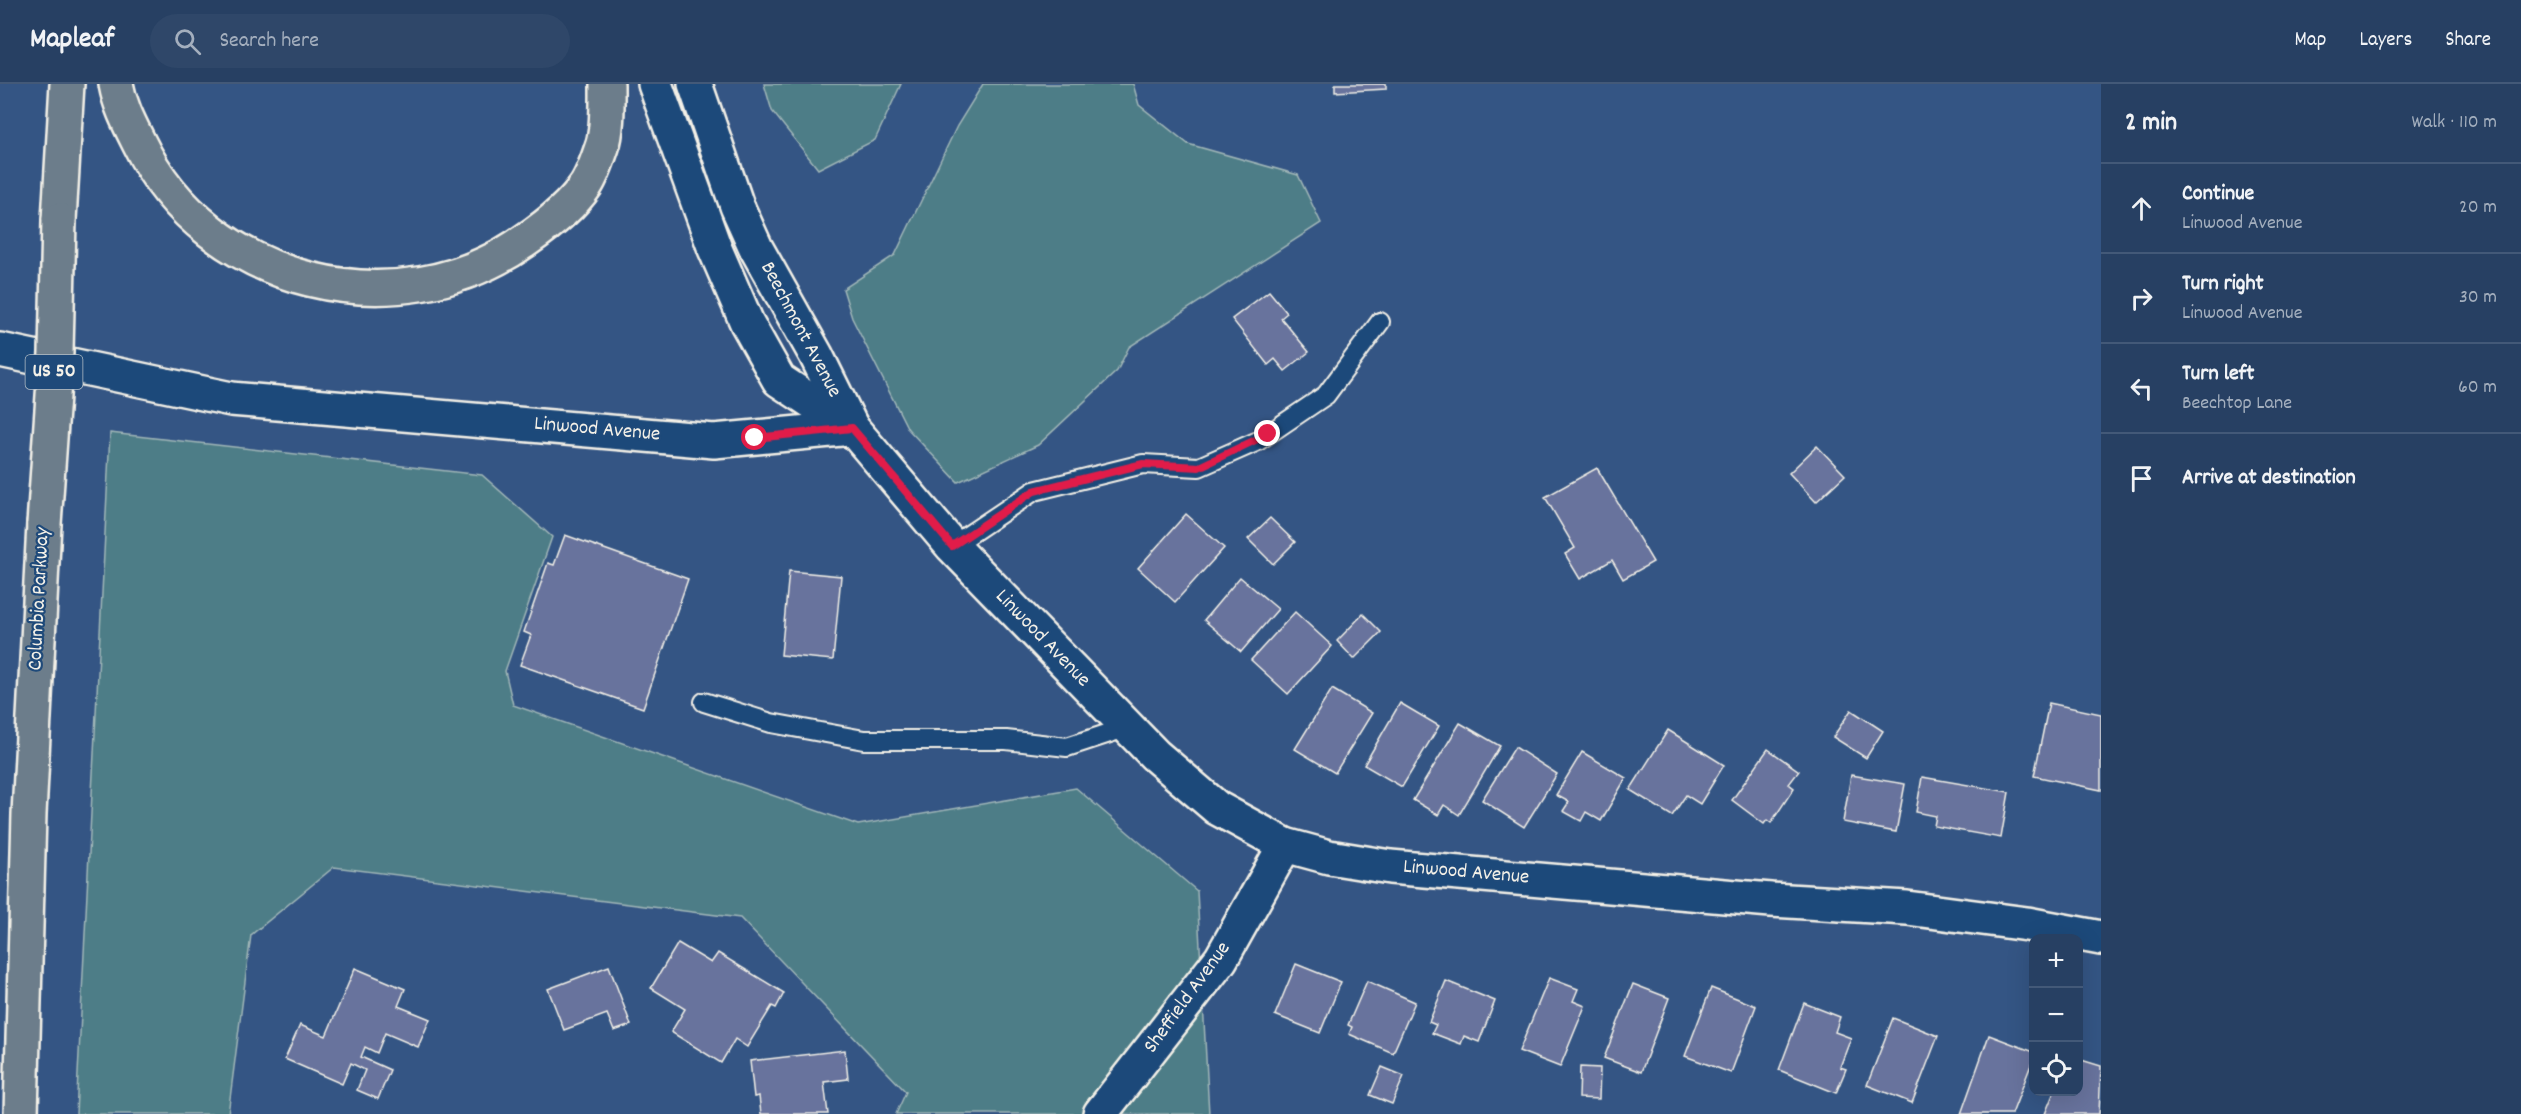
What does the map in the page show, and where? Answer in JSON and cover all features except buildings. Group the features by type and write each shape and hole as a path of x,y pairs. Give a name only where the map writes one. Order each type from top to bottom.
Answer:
{"highway":[{"name":"Columbia Parkway","path":"21,1114 29,814 44,524 56,353 59,220 67,84"},
{"path":"116,84 120,104 150,167 182,207 221,240 265,265 294,275 314,281 364,288 415,285 464,273 511,251 552,221 586,184 603,144 607,84"}],"main road":[{"name":"Beechmont Avenue","path":"655,84 715,249 747,323 779,380 852,428"},
{"name":"Beechmont Avenue","path":"695,84 729,185 751,237 816,355 852,428"},
{"name":"Linwood Avenue","path":"0,350 231,399 714,441 852,428 952,546 1128,727 1217,808 1285,845 1329,857 1390,867 1771,900 1907,908 2027,924 2101,938"},
{"name":"Sheffield Avenue","path":"1100,1114 1221,960 1285,845"}],"lane":[{"path":"952,546 1034,491 1143,464 1199,467 1258,441 1326,395 1380,322"},
{"path":"704,702 771,723 864,740 1006,740 1067,747 1128,727"}],"green space":[{"path":"764,84 901,84 875,140 818,169 772,111"},
{"path":"983,84 1133,84 1139,105 1188,144 1298,175 1321,223 1129,347 1117,371 1038,445 958,482 908,429 852,318 843,289 895,255 957,126"},
{"path":"110,433 482,475 552,537 505,671 513,705 858,825 1076,788 1197,891 1209,1114 896,1114 906,1092 740,918 334,867 251,935 228,1114 76,1114"}],"route":[{"path":"755,438 852,428 952,546 1034,491 1143,464 1199,467 1258,441 1268,434"}]}
